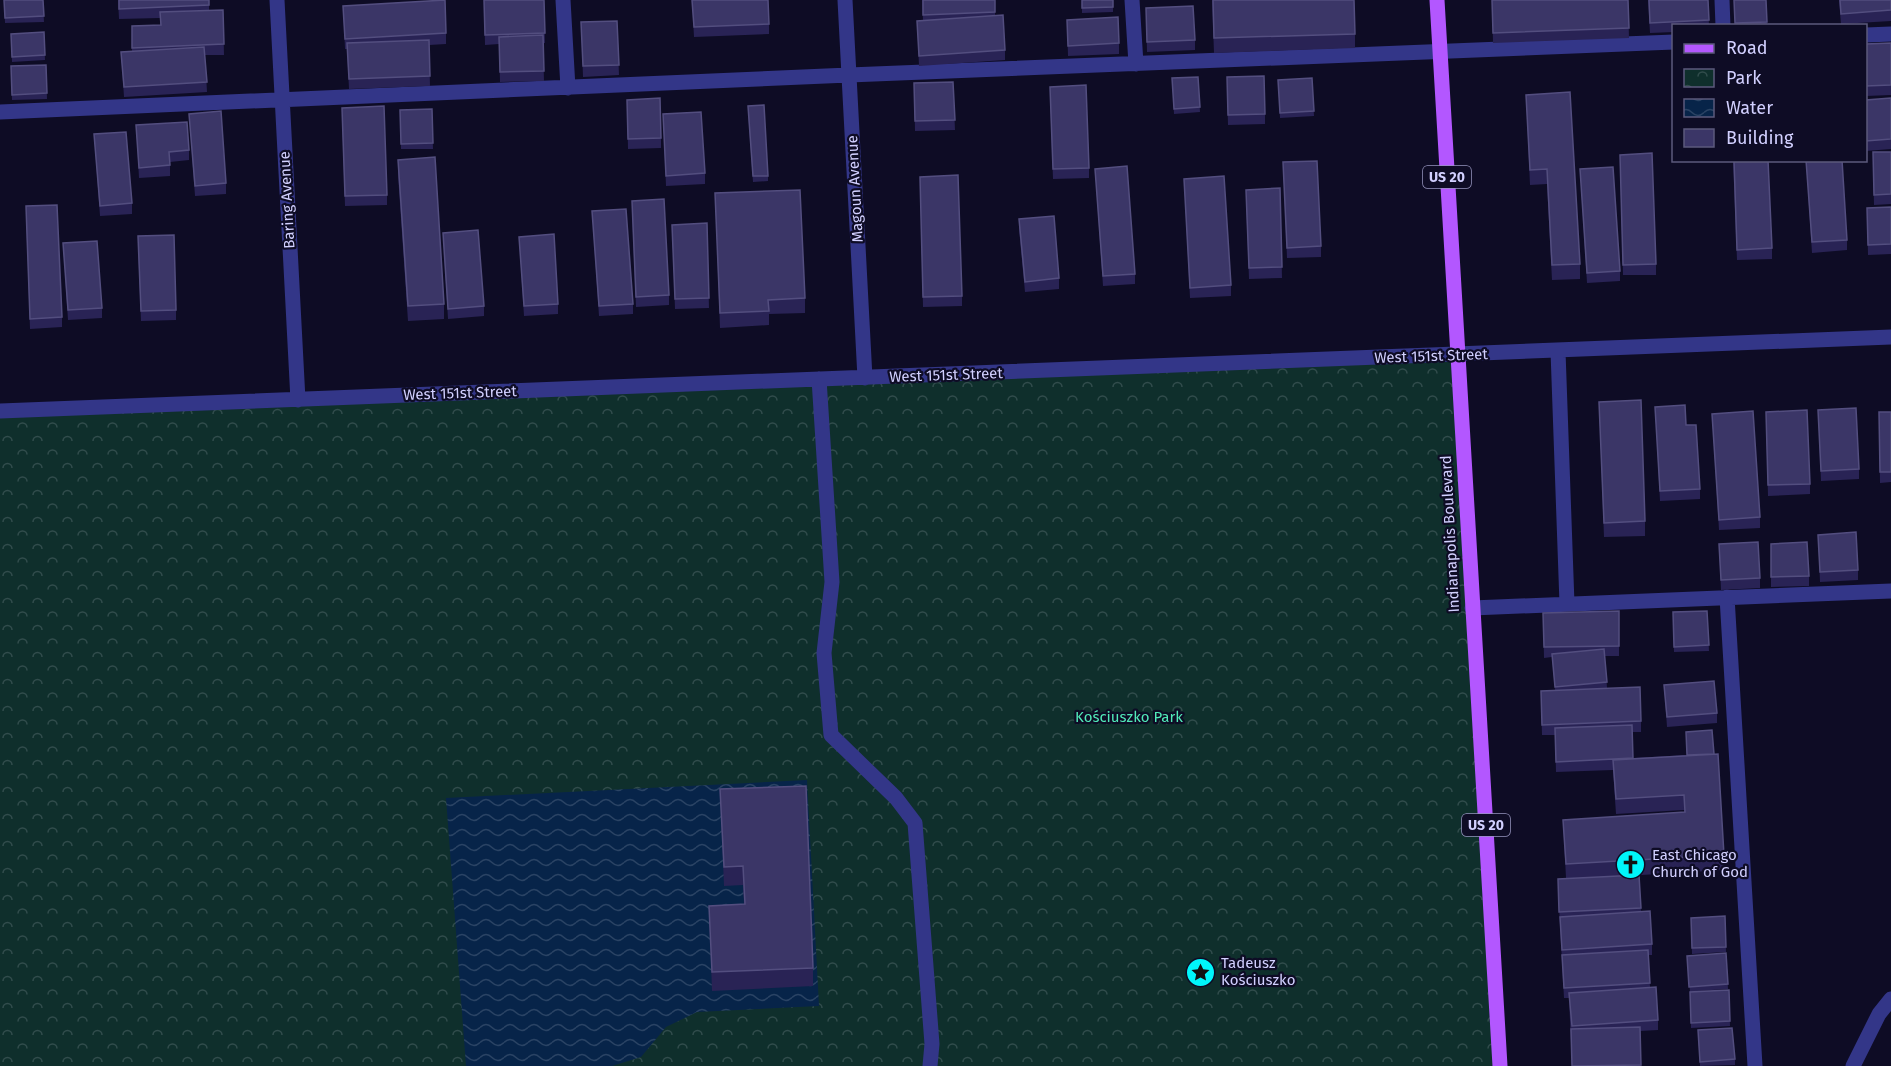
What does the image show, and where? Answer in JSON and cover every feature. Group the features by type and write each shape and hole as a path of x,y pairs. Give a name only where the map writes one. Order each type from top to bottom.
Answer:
{"main road":[{"name":"Indianapolis Boulevard","path":"1437,0 1500,1066"}],"street":[{"name":"Baring Avenue","path":"277,0 298,400"},
{"path":"563,0 568,88"},
{"name":"Magoun Avenue","path":"845,0 865,378"},
{"path":"1132,0 1136,64"},
{"path":"1722,0 1723,24"},
{"path":"1867,35 1891,34"},
{"path":"0,112 1672,42"},
{"name":"West 151st Street","path":"0,411 1891,338"},
{"path":"1558,351 1567,604"},
{"path":"819,379 832,582 825,653 831,735 896,798 915,823 932,1044 930,1066"},
{"path":"1472,608 1891,591"},
{"path":"1727,597 1755,1066"},
{"path":"1853,1066 1879,1014 1891,999"}],"green space":[{"name":"Kościuszko Park","path":"1457,355 1500,1066 0,1066 0,411"}],"water":[{"path":"807,780 819,1006 697,1012 666,1027 641,1057 612,1066 466,1066 446,798"}],"building":[{"path":"4,0 43,0 44,16 5,18"},
{"path":"119,0 209,0 209,5 119,9"},
{"path":"445,0 446,33 345,39 343,6"},
{"path":"484,0 544,0 545,33 485,35"},
{"path":"692,0 768,0 769,24 694,27"},
{"path":"923,0 995,0 995,12 923,15"},
{"path":"1082,0 1113,0 1113,7 1082,8"},
{"path":"1213,0 1354,0 1355,34 1214,38"},
{"path":"1492,0 1628,0 1629,28 1493,33"},
{"path":"1649,0 1708,0 1709,20 1650,23"},
{"path":"1734,0 1766,0 1767,22 1735,23"},
{"path":"1840,0 1891,0 1891,10 1841,14"},
{"path":"1193,6 1195,40 1147,42 1146,8"},
{"path":"223,10 224,44 132,48 132,26 161,25 160,12"},
{"path":"1003,15 1005,50 919,56 917,21"},
{"path":"1118,17 1119,43 1068,46 1067,20"},
{"path":"617,21 619,65 583,66 581,22"},
{"path":"44,32 45,55 12,57 11,34"},
{"path":"543,35 544,71 500,72 499,37"},
{"path":"429,40 430,76 349,79 347,43"},
{"path":"1891,43 1891,85 1867,86 1867,44"},
{"path":"204,47 207,82 124,87 121,52"},
{"path":"46,65 47,93 12,95 11,66"},
{"path":"1264,76 1265,114 1228,115 1227,77"},
{"path":"1198,77 1200,107 1174,109 1172,78"},
{"path":"1312,78 1314,111 1280,113 1278,80"},
{"path":"953,82 955,120 915,121 914,83"},
{"path":"1086,85 1089,168 1053,169 1050,87"},
{"path":"1570,92 1580,264 1552,265 1547,169 1530,170 1526,95"},
{"path":"660,98 661,138 628,139 627,100"},
{"path":"1891,98 1891,139 1867,141 1867,100"},
{"path":"764,105 768,176 753,176 748,106"},
{"path":"384,106 387,195 345,196 342,108"},
{"path":"432,109 433,143 401,144 400,110"},
{"path":"221,111 226,183 195,186 189,114"},
{"path":"701,112 705,173 666,176 663,114"},
{"path":"187,122 189,150 169,152 170,165 139,168 136,125"},
{"path":"126,132 132,203 100,206 94,134"},
{"path":"1873,152 1891,152 1891,194 1874,195"},
{"path":"1652,153 1656,264 1623,265 1620,155"},
{"path":"435,157 444,304 408,306 398,160"},
{"path":"1317,161 1321,246 1287,248 1283,162"},
{"path":"1734,162 1768,162 1772,248 1737,250"},
{"path":"1806,162 1842,162 1847,240 1812,242"},
{"path":"1127,166 1135,274 1103,276 1095,169"},
{"path":"1613,167 1620,271 1587,273 1580,169"},
{"path":"958,175 962,296 923,297 920,177"},
{"path":"1224,176 1231,285 1190,288 1184,179"},
{"path":"1280,188 1282,267 1249,268 1246,190"},
{"path":"800,190 805,298 768,300 769,311 720,313 715,193"},
{"path":"664,199 669,295 636,297 632,201"},
{"path":"57,205 62,317 30,319 26,206"},
{"path":"1891,207 1891,244 1868,245 1867,208"},
{"path":"626,209 633,304 599,306 592,211"},
{"path":"1054,216 1059,278 1025,282 1019,219"},
{"path":"707,223 709,298 675,299 672,225"},
{"path":"478,230 484,306 448,309 443,233"},
{"path":"554,234 558,304 524,306 519,237"},
{"path":"174,235 176,310 141,311 138,236"},
{"path":"97,241 102,308 68,310 63,243"},
{"path":"1641,400 1645,521 1604,523 1599,402"},
{"path":"1685,405 1686,425 1696,425 1700,489 1660,491 1655,407"},
{"path":"1856,408 1859,469 1821,471 1818,410"},
{"path":"1807,410 1810,484 1768,485 1766,412"},
{"path":"1753,411 1760,517 1719,520 1712,414"},
{"path":"1879,412 1891,412 1891,472 1880,472"},
{"path":"1856,532 1858,570 1820,572 1818,535"},
{"path":"1758,542 1760,578 1721,580 1719,544"},
{"path":"1807,542 1809,576 1771,577 1771,544"},
{"path":"1619,611 1619,646 1544,647 1543,613"},
{"path":"1707,611 1709,645 1674,647 1673,612"},
{"path":"1604,649 1607,682 1555,687 1552,654"},
{"path":"1714,681 1717,713 1667,717 1664,685"},
{"path":"1640,687 1641,721 1542,725 1541,691"},
{"path":"1632,725 1633,758 1556,762 1555,728"},
{"path":"1712,730 1714,754 1687,755 1686,732"},
{"path":"1718,754 1724,855 1566,864 1563,820 1685,812 1684,795 1616,799 1613,760"},
{"path":"806,786 813,968 712,972 709,906 745,904 743,866 724,867 720,789"},
{"path":"1639,875 1641,908 1559,912 1558,879"},
{"path":"1650,911 1652,944 1562,950 1560,917"},
{"path":"1725,916 1726,947 1692,948 1691,918"},
{"path":"1648,950 1650,983 1564,988 1562,955"},
{"path":"1726,953 1728,984 1689,987 1687,956"},
{"path":"1656,987 1658,1020 1572,1026 1569,993"},
{"path":"1729,990 1730,1021 1691,1023 1690,992"},
{"path":"1640,1027 1641,1065 1572,1066 1571,1029"},
{"path":"1732,1028 1735,1059 1700,1062 1698,1030"}],"place":[{"name":"East Chicago Church of God","path":"1631,864"},
{"name":"Tadeusz Kościuszko","path":"1200,972"}]}
